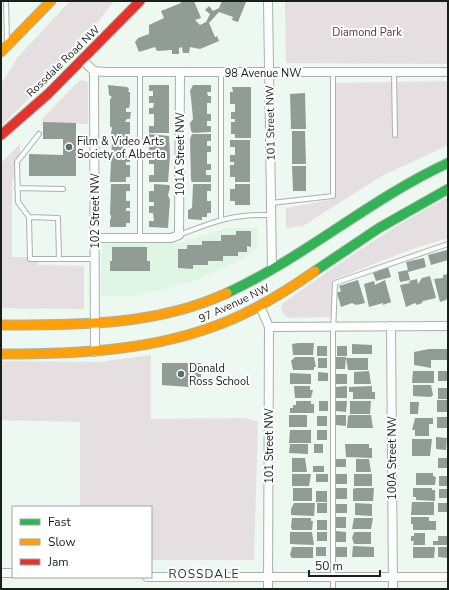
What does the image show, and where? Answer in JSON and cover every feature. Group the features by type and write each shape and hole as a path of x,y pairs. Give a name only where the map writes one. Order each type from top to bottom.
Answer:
{"main road":[{"path":"4,49 51,1"},
{"name":"Rossdale Road NW","path":"1,135 43,98 140,1"},
{"name":"97 Avenue NW","path":"1,325 96,325 153,319 191,308 243,287 397,190 448,163"},
{"name":"97 Avenue NW","path":"1,354 95,352 155,344 189,335 228,321 260,306 289,289 411,208 448,189"}],"street":[{"name":"101 Street NW","path":"268,1 272,270"},
{"path":"82,60 94,71"},
{"name":"98 Avenue NW","path":"94,71 140,73 448,72"},
{"name":"102 Street NW","path":"94,71 95,352"},
{"name":"101A Street NW","path":"179,235 180,72"},
{"path":"95,238 171,238 179,235"},
{"name":"101 Street NW","path":"260,306 269,326 268,589"},
{"path":"269,326 448,326"},
{"name":"100A Street NW","path":"391,326 393,589"},
{"path":"1,573 12,573"},
{"path":"152,577 448,577"}],"lane":[{"path":"4,49 6,1"},
{"path":"394,72 395,135"},
{"path":"140,73 140,238"},
{"path":"221,73 221,219"},
{"path":"271,204 333,196 333,73"},
{"path":"39,134 17,162 18,202 29,217 30,259 95,259"},
{"path":"17,188 63,189"},
{"path":"179,235 221,219 245,215 271,215"},
{"path":"29,217 58,218 59,259"},
{"path":"333,589 333,326 335,283 448,244"}],"shaded area":[{"path":"226,228 258,228 257,247 247,257 192,282 136,296 101,296 102,244 180,243"}],"green space":[{"path":"70,1 114,1 60,66 1,126 1,84 17,58"},
{"name":"Diamond Park","path":"285,1 448,1 448,64 286,63"},
{"path":"84,80 88,82 88,124 43,123 42,119 79,81"},
{"path":"448,81 448,145 380,177 303,226 286,228 286,208 335,199 336,83"},
{"path":"20,144 20,178 12,179 12,257 38,257 38,265 84,266 84,309 1,308 1,163"},
{"path":"448,197 448,238 412,249 333,280 331,317 289,318 284,315 281,308 282,304 384,234"},
{"path":"151,355 151,419 245,418 258,422 254,560 152,560 152,506 80,506 80,422 1,420 1,361 100,362"}],"building":[{"path":"180,1 194,1 201,18 195,20 200,25 206,22 210,14 205,10 209,6 213,11 219,8 222,1 246,2 238,22 232,20 233,17 219,12 209,23 215,37 217,36 219,41 200,49 190,47 189,53 183,53 182,47 179,48 179,54 172,54 172,50 157,51 155,47 139,52 135,42 138,38 149,34 149,25 164,18 161,11 181,3"},
{"path":"108,85 127,87 129,89 130,104 129,108 126,108 126,112 131,112 130,119 127,119 125,122 130,122 130,134 126,134 126,138 110,138 112,128 110,126 110,99 112,97 109,95"},
{"path":"149,85 169,85 169,133 149,133 149,126 154,126 154,114 149,114 149,108 153,108 154,103 149,103 149,96 153,96 153,91 149,91"},
{"path":"193,85 211,85 211,92 207,92 208,96 211,96 211,103 207,103 207,114 211,114 211,121 207,121 207,126 211,126 211,132 193,133 191,131 190,123 193,119 190,91"},
{"path":"232,87 251,87 251,138 235,138 235,134 231,134 231,122 235,122 235,119 231,119 231,112 235,112 235,104 230,104 230,92 233,92"},
{"path":"305,93 306,129 291,129 290,94"},
{"name":"Film & Video Arts Society of Alberta","path":"43,122 76,123 76,176 29,176 29,154 63,155 63,139 43,139"},
{"path":"292,131 305,131 306,164 292,164"},
{"path":"149,134 169,136 170,156 168,182 149,182 149,175 154,175 154,164 149,164 149,157 153,157 153,153 149,153 149,146 153,146 154,141 149,141"},
{"path":"192,134 211,134 211,141 207,141 207,146 211,146 211,152 207,152 207,164 211,164 211,170 206,170 206,175 211,175 211,182 192,182 191,180 190,139"},
{"path":"230,140 250,140 250,182 235,182 235,177 230,177 230,165 234,165 234,162 230,162 230,155 235,155 235,147 230,147"},
{"path":"112,141 130,141 130,147 127,147 126,156 130,156 130,162 126,162 126,165 130,165 130,177 126,177 126,182 110,182"},
{"path":"292,166 306,166 306,191 293,191"},
{"path":"111,184 130,184 130,191 126,191 126,201 130,201 130,208 126,208 126,211 130,211 130,223 126,223 126,227 110,227"},
{"path":"154,184 169,185 170,187 168,195 170,200 168,228 149,227 149,221 154,221 153,213 149,213 149,206 154,206 154,202 149,202 149,191 154,191"},
{"path":"193,184 211,184 211,191 207,191 207,201 211,201 211,213 207,213 207,217 202,217 202,220 188,219 188,210 192,208"},
{"path":"235,184 250,184 250,205 235,205 235,201 230,201 230,189 235,189"},
{"path":"236,231 251,231 251,247 247,246 247,252 238,252 238,256 223,256 223,261 208,261 208,265 193,265 193,269 178,268 178,249 187,249 187,245 202,245 202,241 221,241 221,235 236,235"},
{"path":"112,247 147,247 147,261 150,261 150,271 110,271"},
{"path":"447,250 448,260 431,265 428,255"},
{"path":"424,258 426,267 408,272 410,280 400,282 398,272 408,270 406,262"},
{"path":"388,267 391,277 376,281 373,273"},
{"path":"448,274 448,297 446,300 440,302 434,279 443,278 443,275"},
{"path":"430,276 436,298 423,301 417,305 415,303 406,307 400,285 410,283 409,281 417,279 418,284 422,278"},
{"path":"358,280 365,303 356,305 352,303 341,307 337,293 341,291 339,286"},
{"path":"385,280 391,302 369,307 364,284 374,281 375,285"},
{"path":"314,343 313,355 293,355 292,344"},
{"path":"352,344 372,345 372,354 352,354"},
{"path":"317,346 327,346 327,356 317,356"},
{"path":"337,346 347,346 347,356 337,356"},
{"path":"429,349 448,349 448,360 431,360 431,368 414,365 414,352"},
{"path":"295,357 314,357 316,367 314,367 314,370 293,370 291,361"},
{"path":"336,357 346,357 345,369 336,369"},
{"path":"318,358 327,358 327,368 318,368"},
{"path":"346,358 368,358 368,370 348,370"},
{"name":"Donald Ross School","path":"162,363 201,363 201,385 189,385 189,387 162,385"},
{"path":"369,371 371,384 354,384 354,372"},
{"path":"413,371 434,371 434,383 412,383"},
{"path":"438,371 448,371 448,381 438,381"},
{"path":"318,372 328,373 328,381 318,381"},
{"path":"290,373 311,374 311,384 290,384"},
{"path":"336,374 347,374 347,384 336,384"},
{"path":"413,385 431,385 433,395 431,397 413,396"},
{"path":"294,386 310,386 310,390 313,390 311,398 295,398"},
{"path":"347,386 347,398 336,398 336,387"},
{"path":"372,386 372,392 375,392 375,399 353,399 353,392 349,392 349,387"},
{"path":"438,388 448,388 448,399 438,399"},
{"path":"437,400 448,400 448,412 437,412"},
{"path":"296,401 311,401 311,404 314,404 314,413 290,413 290,408 293,408 293,405 296,405"},
{"path":"319,401 328,401 328,411 319,411"},
{"path":"336,401 347,401 346,412 336,411"},
{"path":"350,401 371,401 370,414 350,414"},
{"path":"410,402 419,402 418,414 410,414"},
{"path":"289,415 307,415 307,427 289,427"},
{"path":"336,415 346,415 346,426 336,425"},
{"path":"371,415 373,428 347,428 348,416"},
{"path":"317,416 327,416 327,426 317,426"},
{"path":"437,417 448,417 448,428 437,428"},
{"path":"415,418 433,418 433,424 429,424 429,436 415,436 415,430 412,430"},
{"path":"290,430 311,430 311,443 289,443"},
{"path":"317,430 327,430 327,440 317,440"},
{"path":"436,437 447,438 446,450 436,449"},
{"path":"412,439 432,439 430,456 412,456"},
{"path":"290,444 308,444 308,454 289,453"},
{"path":"314,444 323,444 323,453 314,453"},
{"path":"345,444 369,444 369,448 372,448 372,458 346,457"},
{"path":"292,458 305,458 307,472 292,472"},
{"path":"438,458 448,458 448,468 438,468"},
{"path":"336,459 346,459 346,467 336,467"},
{"path":"356,459 369,459 371,472 356,472"},
{"path":"313,466 324,466 324,472 313,472"},
{"path":"416,473 433,473 433,476 436,477 435,485 416,485"},
{"path":"292,474 311,474 309,486 292,486"},
{"path":"316,474 328,474 328,482 316,482"},
{"path":"336,474 347,474 347,484 336,484"},
{"path":"354,474 372,474 372,486 354,486"},
{"path":"439,476 448,476 448,486 439,486"},
{"path":"293,488 312,488 312,501 293,501"},
{"path":"336,488 347,488 347,499 336,499"},
{"path":"374,488 373,501 353,501 353,489"},
{"path":"413,488 432,488 432,490 435,490 435,501 416,500 416,497 413,497"},
{"path":"439,489 448,489 448,498 439,498"},
{"path":"316,491 327,491 327,502 316,502"},
{"path":"412,502 434,502 434,515 411,515"},
{"path":"294,503 315,503 314,516 291,515 291,509"},
{"path":"317,503 327,503 327,513 317,513"},
{"path":"355,503 372,504 372,516 355,515"},
{"path":"438,503 448,503 448,512 438,512"},
{"path":"335,504 347,504 347,513 335,513"},
{"path":"336,517 346,517 346,528 336,528"},
{"path":"411,517 429,517 429,521 436,521 436,530 413,530"},
{"path":"292,518 311,518 311,521 313,521 312,530 292,530"},
{"path":"354,518 373,518 371,529 352,529"},
{"path":"317,520 327,520 327,530 317,530"},
{"path":"336,531 346,532 346,542 336,542"},
{"path":"290,532 312,532 314,545 290,544"},
{"path":"317,532 327,532 327,541 317,541"},
{"path":"354,532 371,532 371,544 354,544 352,538"},
{"path":"414,533 425,533 425,545 413,545 414,541 411,541 411,536 414,536"},
{"path":"438,536 448,536 448,545 433,545 433,541 438,541"},
{"path":"353,546 374,547 374,557 352,557"},
{"path":"292,547 313,547 313,558 292,558 290,555"},
{"path":"316,547 326,547 326,556 316,556"},
{"path":"336,547 347,547 347,557 336,557"},
{"path":"413,547 435,547 434,558 413,558"},
{"path":"438,547 448,547 448,558 438,557"}],"traffic: fast":[{"path":"227,293 256,279 392,193 419,177 448,163"},
{"path":"315,271 379,228 448,189"}],"traffic: slow":[{"path":"1,52 51,1"},
{"path":"1,354 59,353 116,349 173,339 201,331 240,316 273,298 315,271"},
{"path":"1,325 88,324 145,318 200,304 227,293"}],"traffic: jam":[{"path":"1,135 48,94 140,1"}],"place":[{"name":"Film & Video Arts Society of Alberta","path":"69,147"},
{"name":"Donald Ross School","path":"181,374"}],"district":[{"name":"ROSSDALE","path":"204,574"}]}
